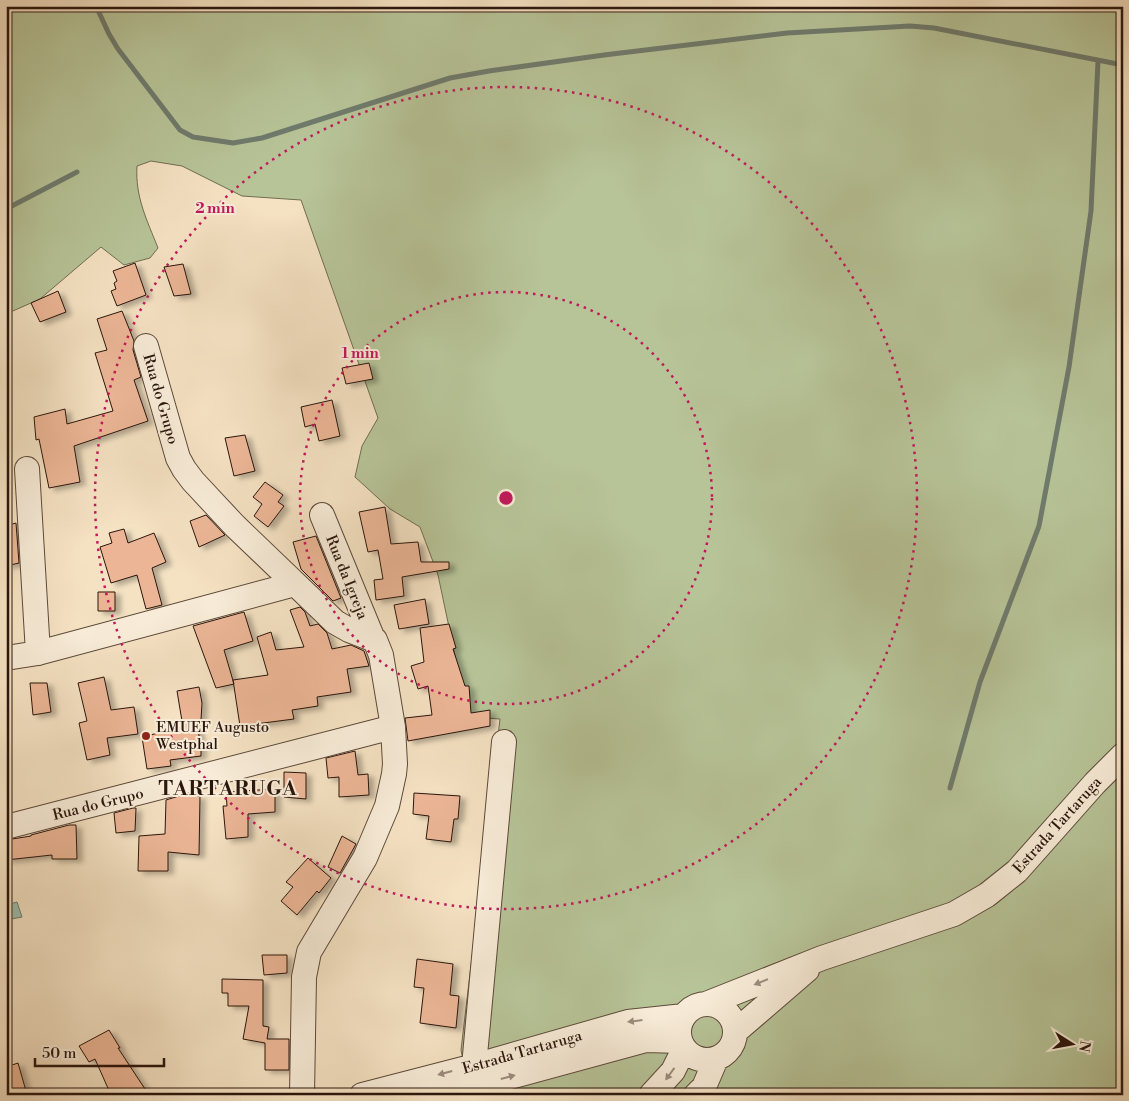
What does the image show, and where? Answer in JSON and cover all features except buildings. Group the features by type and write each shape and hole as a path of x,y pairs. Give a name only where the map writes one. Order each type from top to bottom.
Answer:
{"street":[{"name":"Rua do Grupo","path":"146,346 178,458 193,481 235,526 334,622 373,639"},
{"path":"27,469 38,653"},
{"name":"Rua da Igreja","path":"322,515 373,639"},
{"path":"6,658 38,653 295,584"},
{"path":"302,1095 303,987 307,962 316,939 365,858 387,806 395,764 393,727 381,654 377,643 373,639"},
{"name":"Rua do Grupo","path":"6,827 393,727"},
{"path":"474,1066 504,742"},
{"name":"Estrada Tartaruga","path":"706,1004 822,958 954,914 987,895 1017,871 1095,783 1123,755"},
{"name":"Estrada Tartaruga","path":"735,1032 822,958"},
{"path":"706,1004 715,1005 723,1009 729,1015 735,1032 734,1040 724,1055 716,1059 707,1060 698,1059 690,1055 682,1045 679,1033 680,1024 684,1016 698,1005 706,1004"},
{"name":"Estrada Tartaruga","path":"362,1095 474,1066 628,1022 684,1016"},
{"name":"Estrada Tartaruga","path":"444,1095 646,1040 682,1045"},
{"path":"652,1095 673,1071 682,1045"},
{"path":"696,1095 704,1087 716,1059"}],"shaded area":[{"path":"6,6 1123,6 1123,1095 470,1095 461,1050 500,719 468,717 438,575 420,527 390,509 355,477 362,446 378,418 301,200 242,196 182,166 151,161 137,166 140,198 158,248 150,258 124,265 101,247 40,299 6,314"},
{"path":"17,902 22,917 6,920 6,905"}],"waterway":[{"path":"96,6 118,49 180,130 193,137 233,143 262,138 450,78 604,55 787,33 910,26 934,28 1123,65"},
{"path":"950,788 980,682 1039,526 1069,367 1091,211 1098,61"},
{"path":"6,209 77,172"}],"place":[{"name":"EMUEF Augusto Westphal","path":"146,736"}],"district":[{"name":"TARTARUGA","path":"228,788"}]}
